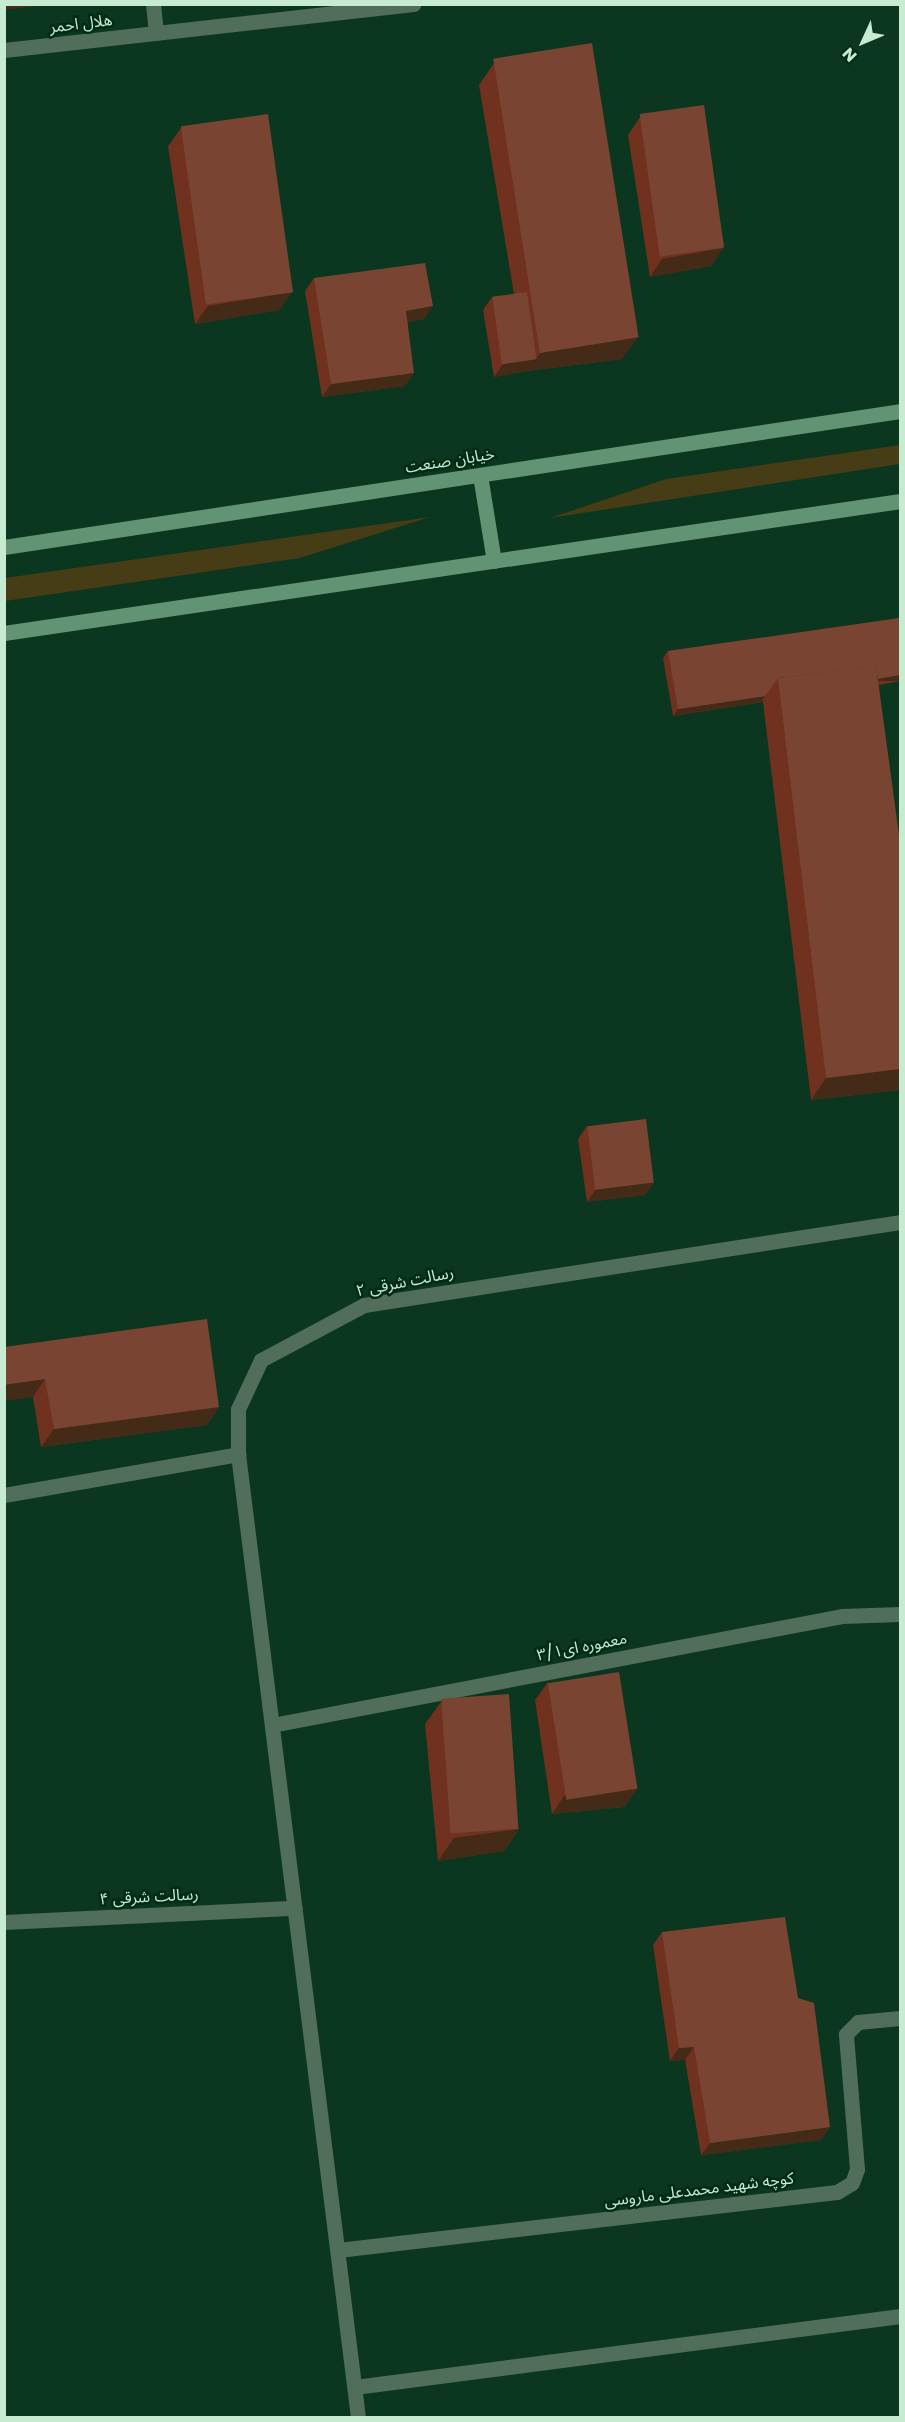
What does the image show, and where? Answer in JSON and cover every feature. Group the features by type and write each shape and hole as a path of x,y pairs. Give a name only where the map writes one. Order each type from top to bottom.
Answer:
{"main road":[{"name":"خیابان صنعت","path":"4,547 900,411"},
{"path":"480,475 494,561"},
{"path":"4,633 900,501"}],"street":[{"path":"153,4 156,33"},
{"name":"هلال احمر","path":"4,50 347,8 412,4"},
{"name":"رسالت شرقی ۲","path":"358,2418 238,1454 238,1409 261,1360 364,1305 900,1222"},
{"path":"4,1495 238,1454"},
{"name":"معموره ای۳/۱","path":"272,1725 842,1616 900,1614"},
{"name":"رسالت شرقی ۴","path":"4,1922 295,1908"},
{"name":"کوچه شهید محمدعلی ماروسی","path":"338,2250 837,2192 852,2183 857,2169 846,2034 858,2022 900,2018"},
{"path":"355,2387 900,2316"}],"shaded area":[{"path":"900,445 900,464 550,518 666,479"},
{"path":"430,517 300,558 5,601 5,578"}],"building":[{"path":"592,43 639,337 540,353 493,59"},
{"path":"704,105 724,248 660,257 640,114"},
{"path":"268,114 293,292 206,304 181,126"},
{"path":"425,263 433,306 406,311 414,373 331,384 314,278"},
{"path":"527,292 536,359 502,364 492,297"},
{"path":"900,618 900,675 878,679 876,666 778,678 765,696 678,709 668,651"},
{"path":"876,666 900,842 900,1069 826,1078 778,678"},
{"path":"646,1119 654,1183 595,1190 587,1126"},
{"path":"207,1319 219,1407 54,1429 45,1379 4,1385 4,1347"},
{"path":"619,1672 637,1789 566,1800 548,1683"},
{"path":"509,1694 518,1829 451,1833 441,1699"},
{"path":"785,1917 798,1998 814,2003 830,2127 710,2143 694,2047 679,2048 662,1932"}]}
